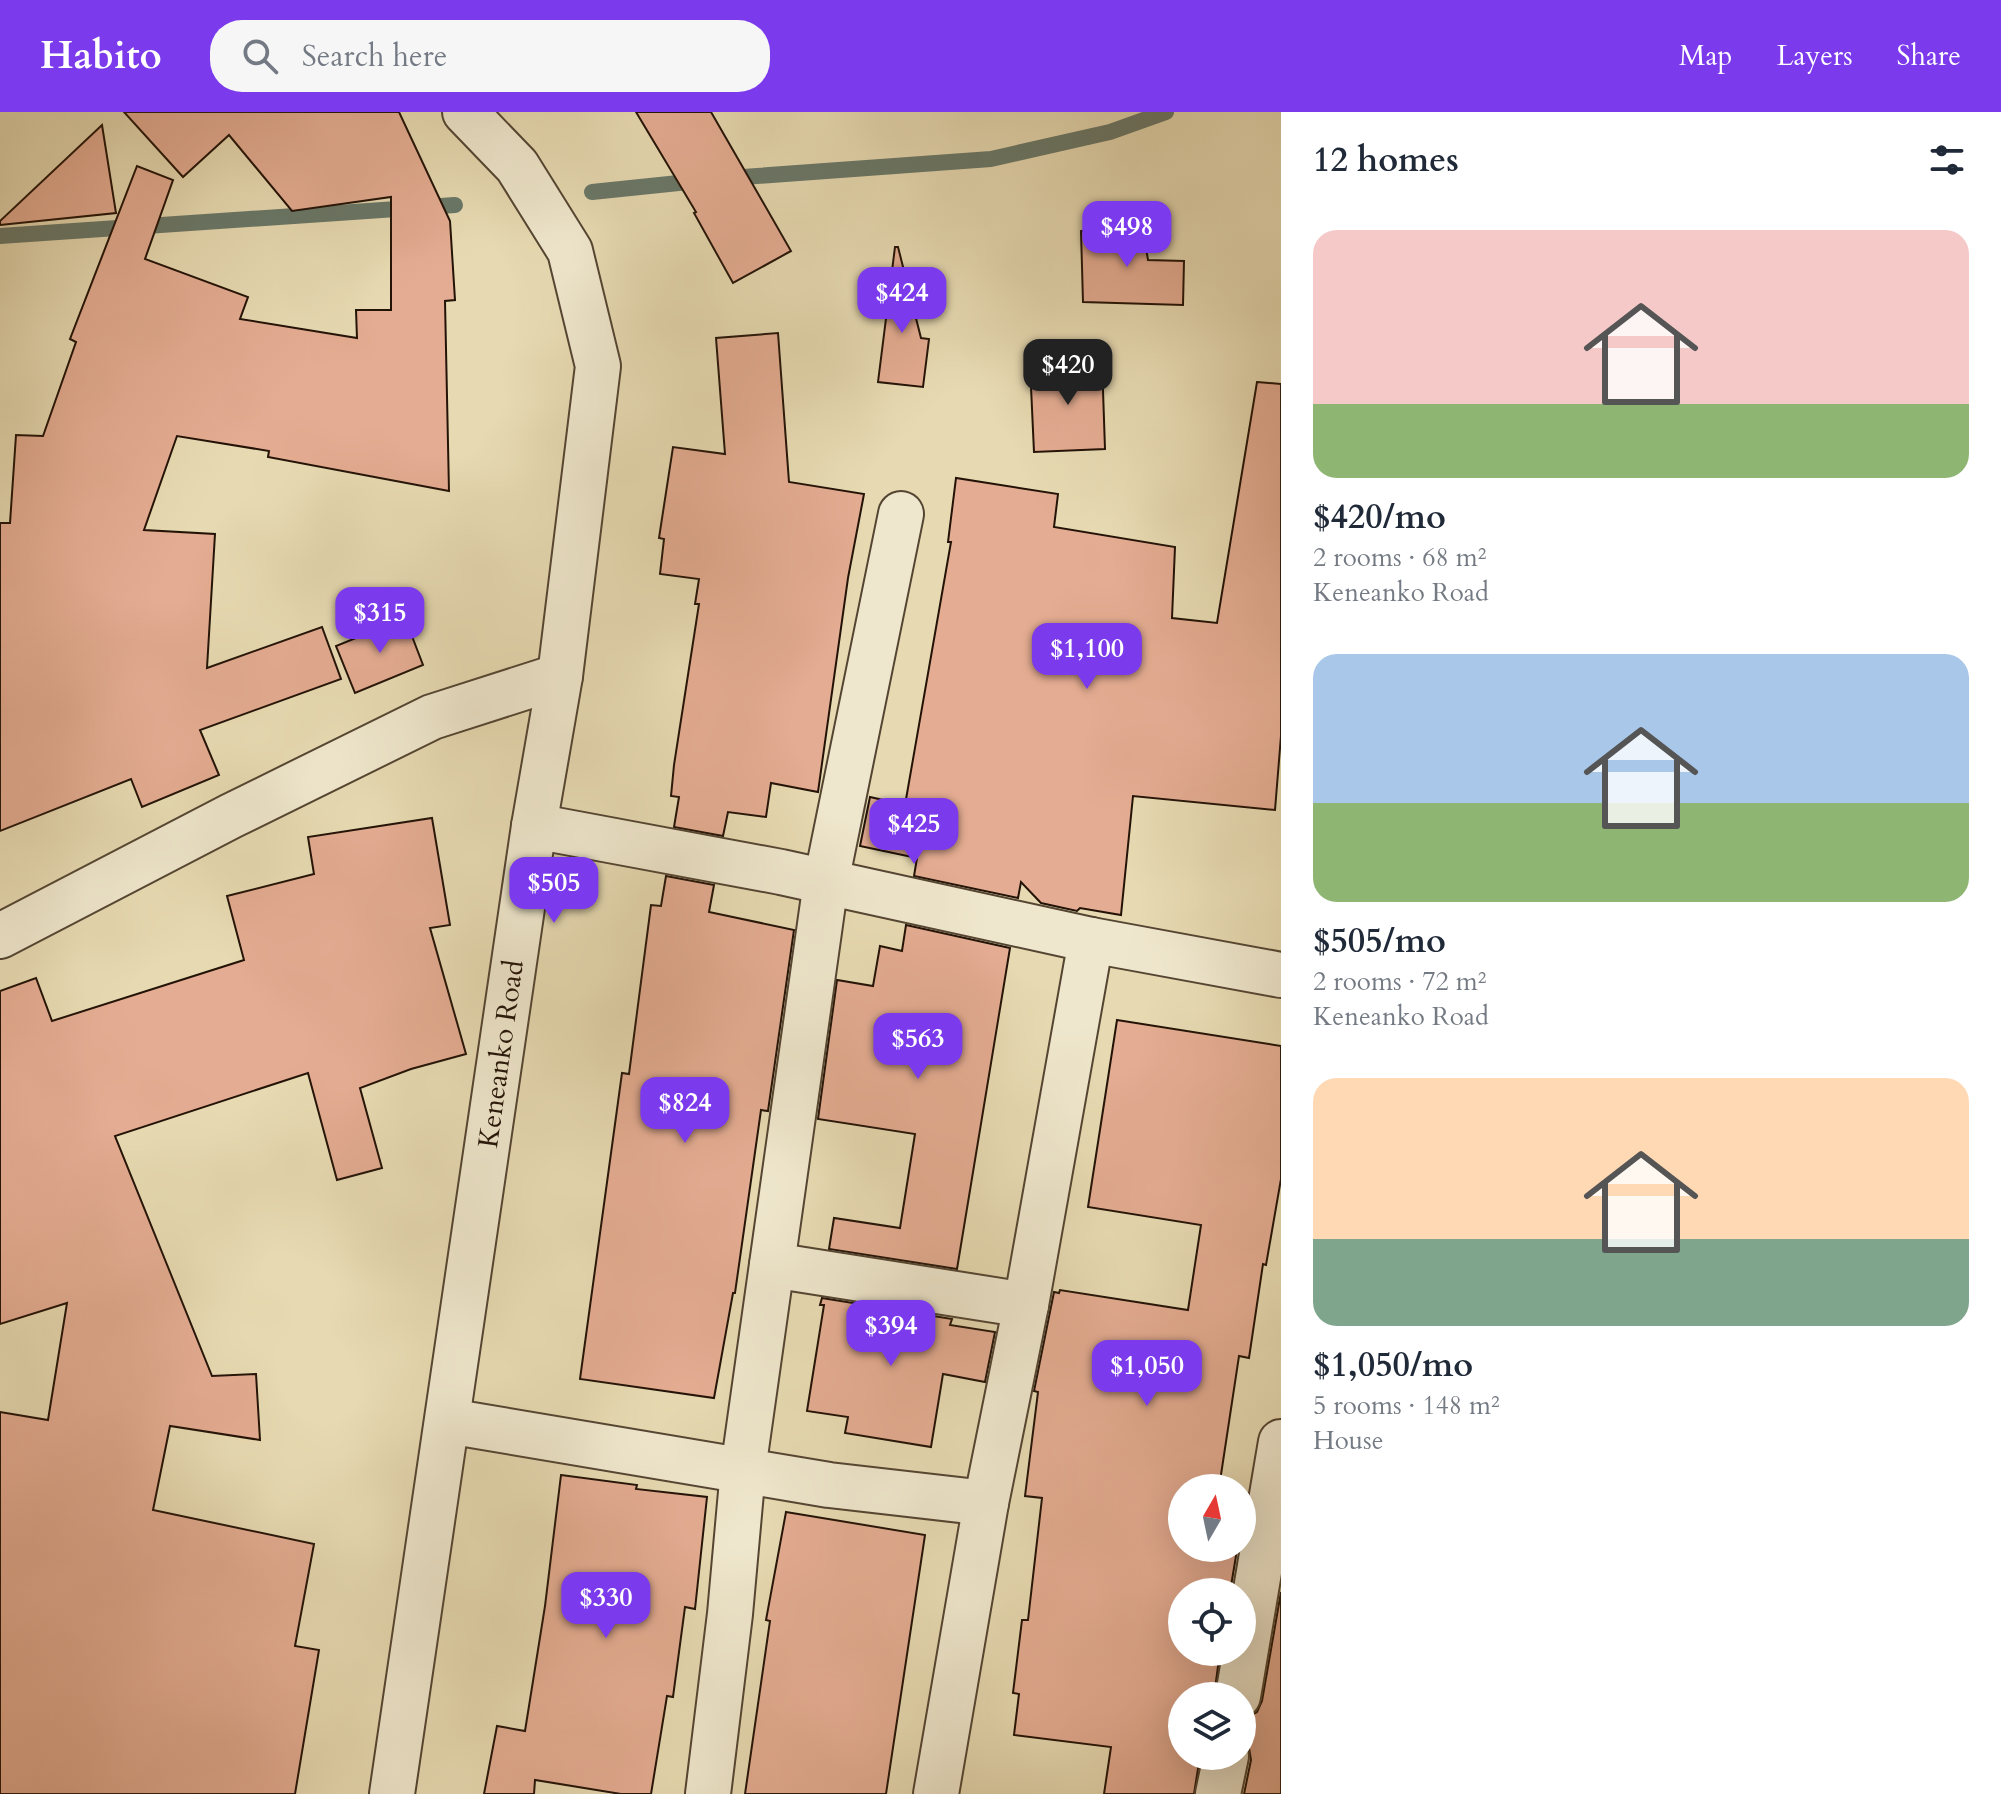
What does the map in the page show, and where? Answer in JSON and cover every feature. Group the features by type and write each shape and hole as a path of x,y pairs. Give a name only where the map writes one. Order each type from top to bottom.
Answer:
{"street":[{"name":"Keneanko Road","path":"392,1794 534,826 560,676 598,366 570,251 517,166 465,112"},
{"path":"708,1794 730,1614 743,1470 826,882 901,514"},
{"path":"0,936 231,816 432,717 560,676"},
{"path":"534,826 826,882 1091,940 1281,975"},
{"path":"936,1794 986,1503 1026,1305 1091,940"},
{"path":"772,1265 1026,1305"},
{"path":"448,1421 829,1485 986,1503"},
{"path":"1240,1682 1281,1442"},
{"path":"1218,1794 1223,1770"}],"building":[{"path":"124,112 399,112 450,221 455,300 445,301 449,491 268,457 269,451 177,436 144,530 215,534 207,668 322,627 341,679 200,730 219,775 142,807 131,779 0,831 0,523 10,523 16,435 43,436 76,342 70,339 137,166 173,180 145,259 248,297 240,319 357,338 356,310 391,310 391,197 292,211 229,135 183,177"},
{"path":"636,112 711,112 791,251 733,283 696,212"},
{"path":"102,125 116,213 0,225 0,221"},
{"path":"1142,223 1148,260 1184,261 1183,305 1083,302 1081,231"},
{"path":"895,247 898,247 921,338 929,339 923,387 878,382"},
{"path":"778,333 789,482 864,494 848,578 818,792 771,783 766,817 728,812 723,836 674,827 679,797 671,796 674,765 699,604 695,604 699,579 660,574 664,539 659,538 673,447 725,454 716,338"},
{"path":"1102,361 1105,449 1034,452 1030,365"},
{"path":"1257,382 1281,384 1281,736 1275,810 1133,796 1121,915 1080,908 1077,911 1041,903 1021,882 1018,898 914,876 917,858 860,846 870,797 905,805 951,542 948,542 956,478 1058,494 1054,527 1175,547 1172,618 1217,623"},
{"path":"405,618 423,665 355,693 336,646"},
{"path":"432,818 450,925 430,928 466,1054 411,1069 360,1088 382,1168 337,1180 308,1073 115,1136 212,1376 256,1374 260,1440 170,1426 153,1510 314,1544 295,1646 319,1650 295,1794 0,1794 0,1412 48,1420 67,1303 0,1324 0,991 36,978 52,1021 244,960 227,896 314,874 308,837"},
{"path":"666,876 714,885 709,912 794,930 768,1111 761,1110 735,1293 714,1398 580,1379 622,1073 629,1074 651,905 661,906"},
{"path":"906,925 1010,948 957,1269 829,1249 834,1218 900,1228 915,1134 818,1119 837,980 873,986 880,946 902,951"},
{"path":"1117,1020 1281,1046 1281,1179 1266,1265 1263,1264 1249,1358 1239,1356 1221,1474 1168,1474 1168,1562 1235,1562 1232,1578 1168,1578 1168,1666 1218,1666 1216,1682 1168,1682 1168,1770 1198,1770 1194,1794 1104,1794 1111,1747 1014,1735 1019,1694 1013,1693 1022,1620 1028,1620 1042,1498 1025,1496 1038,1392 1034,1391 1054,1292 1059,1293 1060,1290 1188,1310 1201,1225 1088,1207"},
{"path":"822,1298 952,1319 950,1325 995,1332 985,1382 943,1374 931,1447 845,1433 848,1417 807,1411 824,1305 820,1305"},
{"path":"561,1475 637,1485 636,1489 707,1497 695,1609 685,1607 673,1697 667,1696 651,1794 621,1794 535,1780 534,1794 484,1794 497,1726 525,1731"},
{"path":"786,1512 925,1535 886,1794 745,1794 770,1621 766,1620"},
{"path":"1281,1592 1281,1794 1244,1794 1249,1770 1256,1770 1256,1713 1262,1701"}],"waterway":[{"path":"729,178 991,159 1110,132 1166,112"},
{"path":"592,192 698,181"},
{"path":"0,236 455,205"}]}
